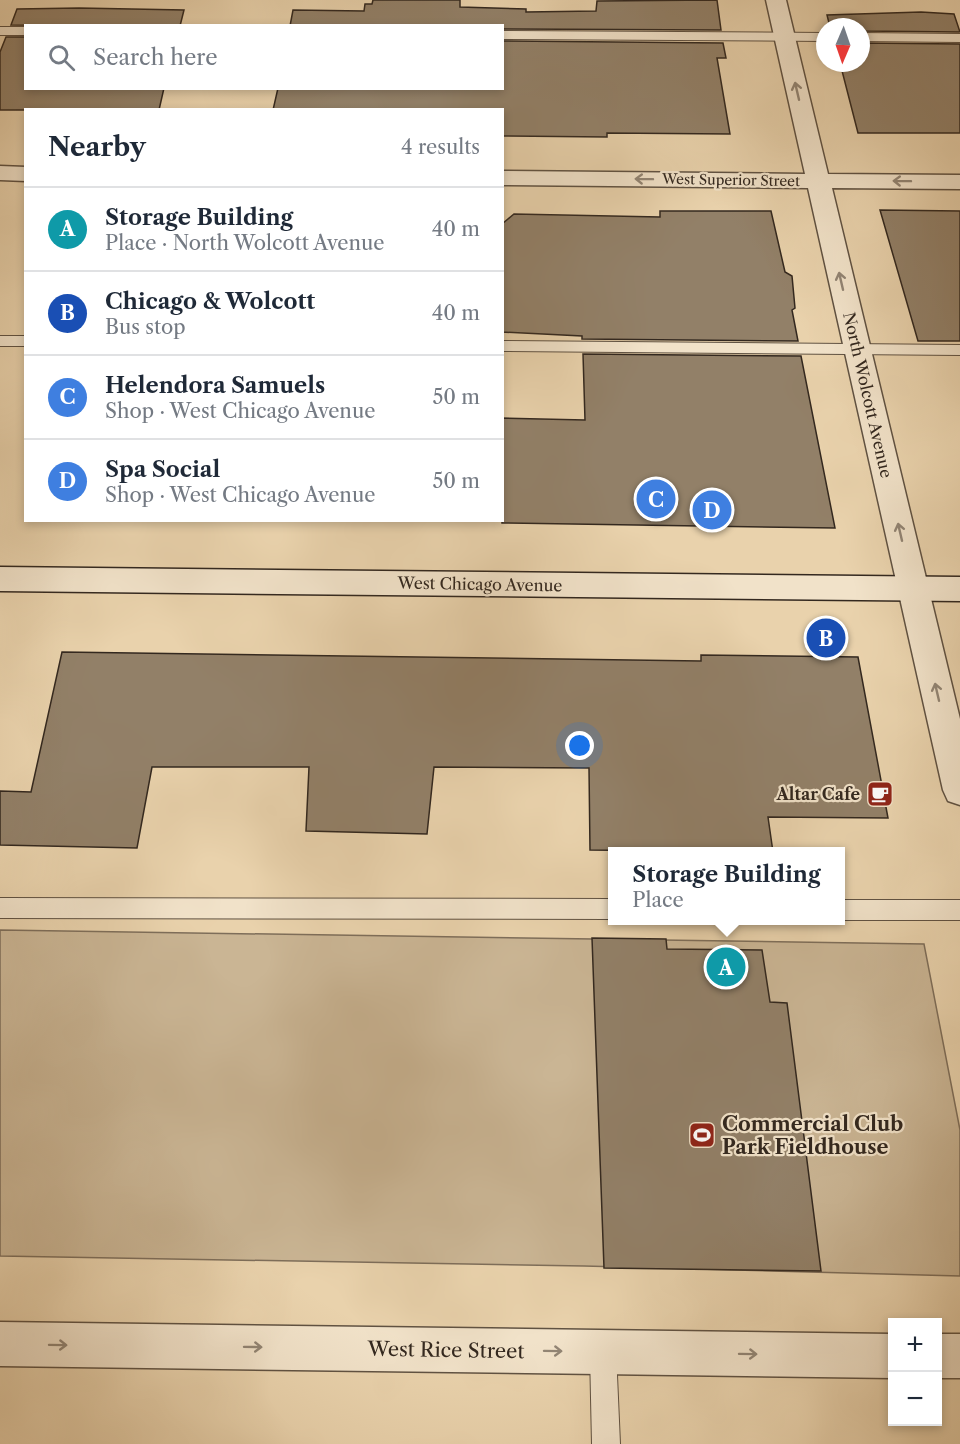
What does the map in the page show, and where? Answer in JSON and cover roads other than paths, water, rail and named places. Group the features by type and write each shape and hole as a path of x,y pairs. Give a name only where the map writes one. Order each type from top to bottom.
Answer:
{"street":[{"name":"North Wolcott Avenue","path":"776,0 960,790"},
{"path":"0,173 24,174"},
{"name":"West Superior Street","path":"504,178 960,182"},
{"name":"West Chicago Avenue","path":"0,579 960,589"},
{"name":"West Rice Street","path":"0,1344 888,1356"},
{"path":"942,1356 960,1356"}],"lane":[{"path":"0,31 24,31"},
{"path":"504,35 816,37"},
{"path":"870,37 960,38"},
{"path":"0,341 24,341"},
{"path":"504,346 960,350"},
{"path":"0,908 608,909"},
{"path":"845,910 960,910"},
{"path":"603,1352 606,1444"}],"place":[{"name":"Helendora Samuels","path":"656,499"},
{"name":"Spa Social","path":"712,510"},
{"name":"Chicago & Wolcott","path":"826,638"},
{"name":"Altar Cafe","path":"880,794"},
{"name":"Storage Building","path":"726,967"},
{"name":"Commercial Club Park Fieldhouse","path":"702,1135"}]}
